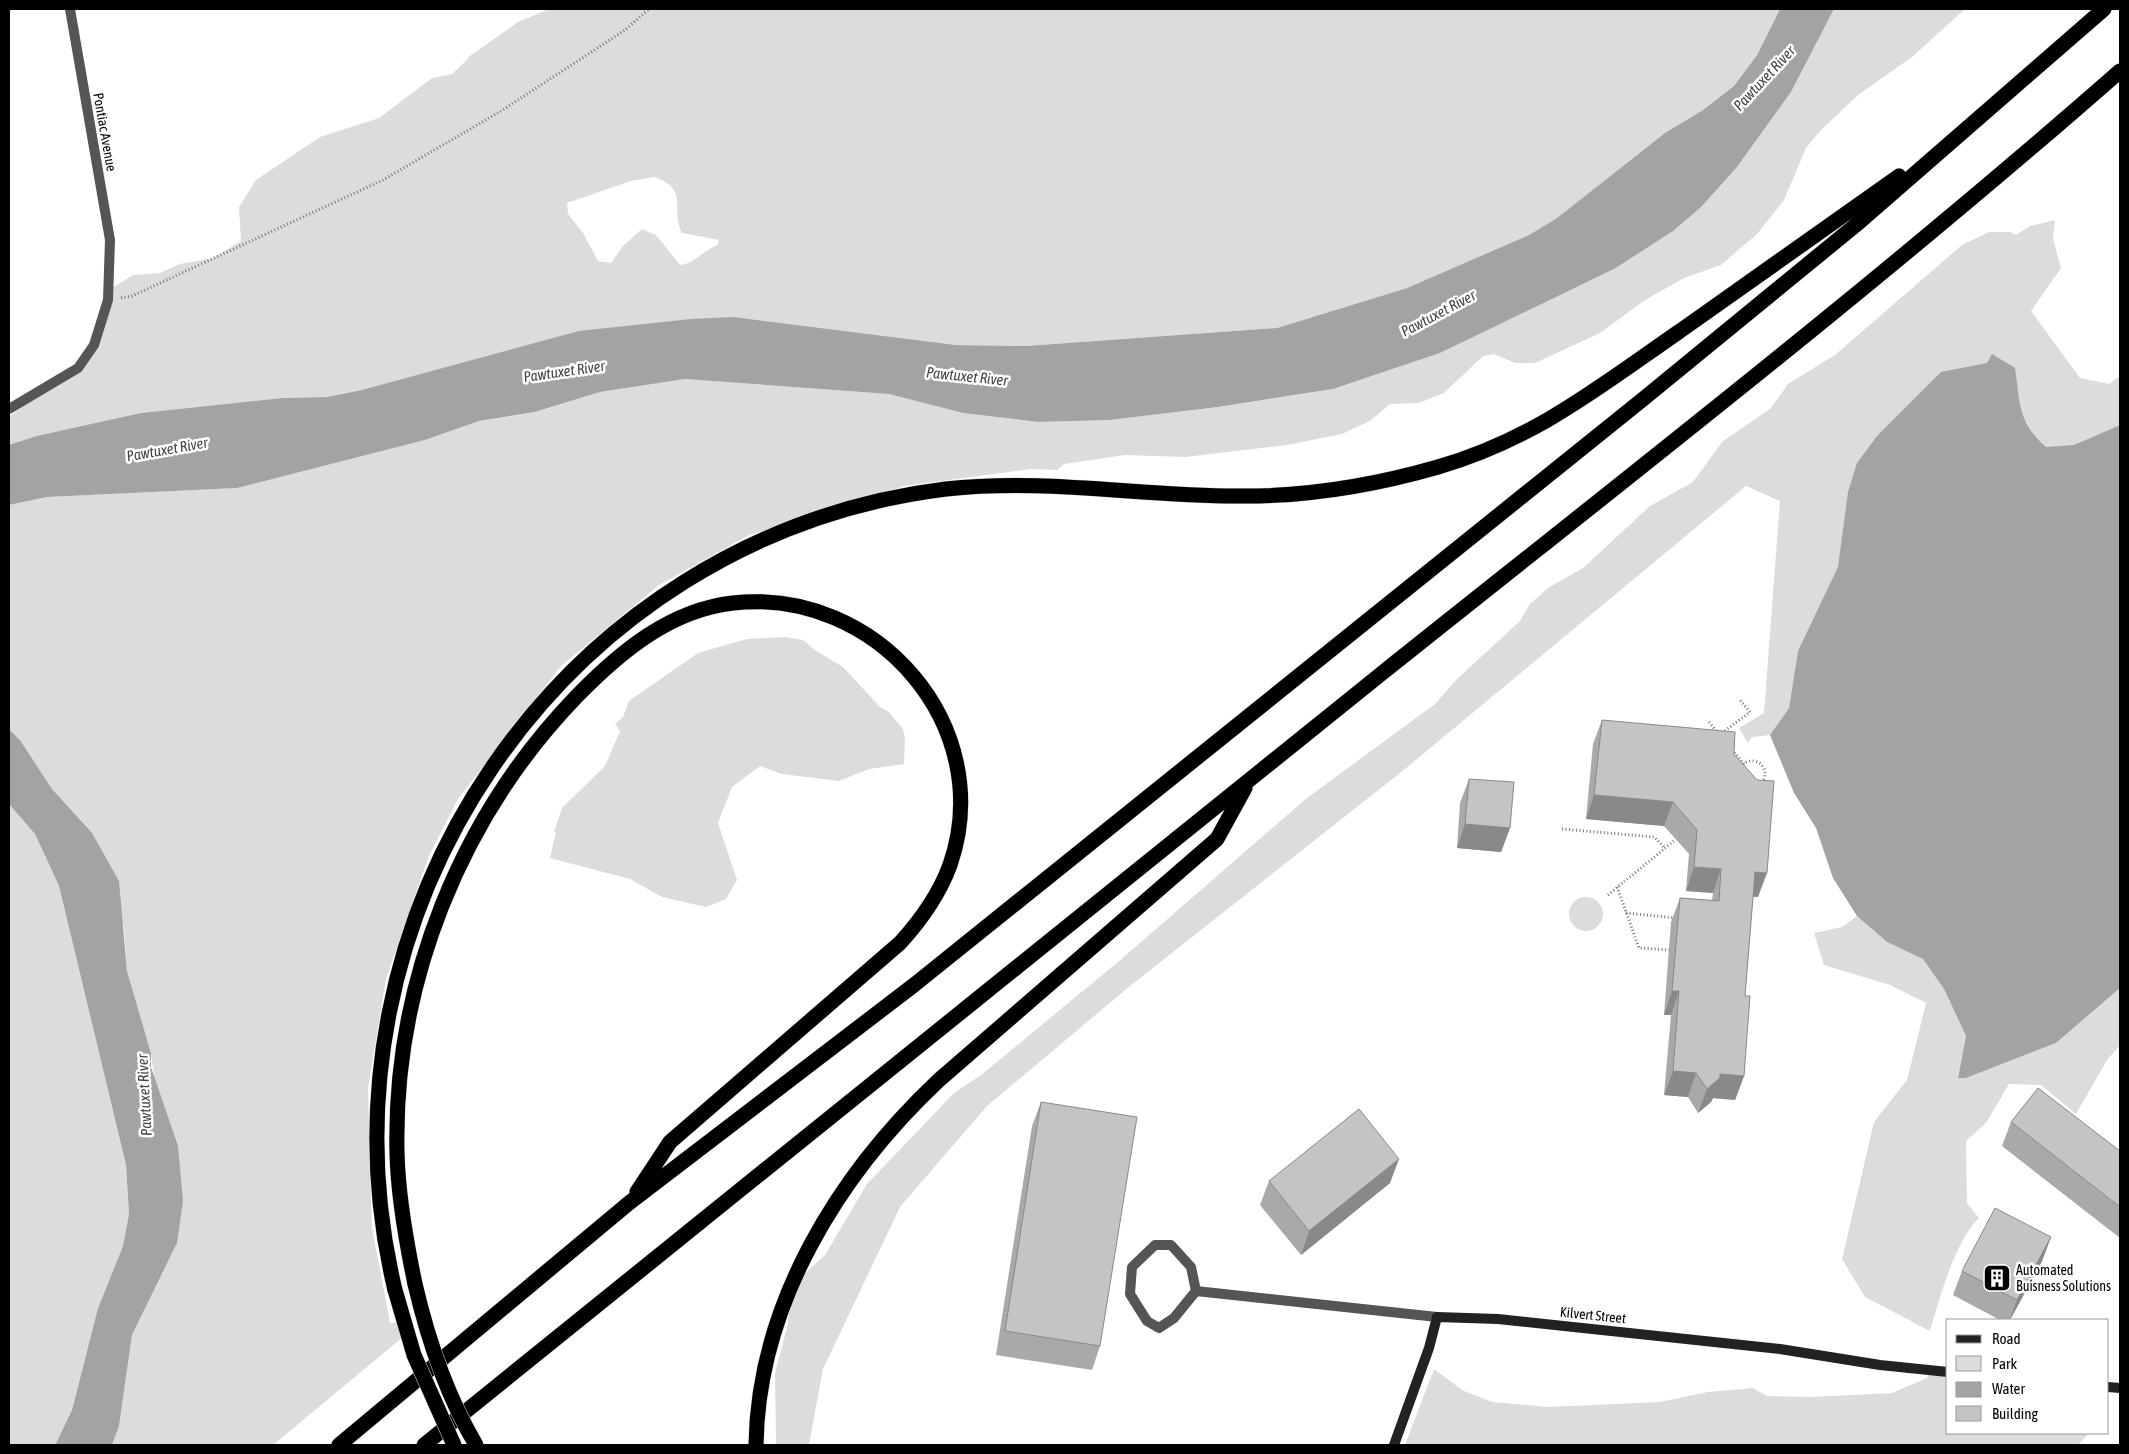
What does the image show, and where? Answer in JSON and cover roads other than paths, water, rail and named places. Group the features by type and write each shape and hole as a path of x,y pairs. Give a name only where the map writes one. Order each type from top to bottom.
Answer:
{"highway":[{"path":"339,1445 630,1203 914,985 1642,400 1849,230 2104,9"},
{"path":"424,1445 1248,780 1902,258 2120,71"},
{"path":"454,1445 414,1355 388,1262 381,1208 377,1115 388,1015 403,951 413,922 426,888 455,825 496,761 519,730 557,688 631,620 693,578 758,543 824,518 906,496 985,486 1026,484 1232,497 1287,494 1385,481 1478,453 1508,441 1571,408 1974,123"},
{"path":"476,1445 442,1374 424,1322 414,1284 403,1220 397,1153 399,1089 409,1020 424,956 446,894 475,834 535,744 581,692 615,661 666,624 686,615 732,603 778,603 821,612 862,631 880,643 911,672 935,708 952,746 960,788 958,830 950,864 934,898 913,929 885,957 670,1142 630,1203"},
{"path":"756,1445 757,1416 766,1362 784,1304 797,1273 828,1215 868,1156 911,1106 939,1080 1217,839 1248,780"}],"street":[{"name":"Pontiac Avenue","path":"9,409 78,368 94,345 108,300 110,240 70,9"},
{"path":"1155,1245 1171,1245 1191,1267 1196,1291 1174,1318 1159,1328 1147,1320 1130,1294 1132,1267 1155,1245"},
{"name":"Kilvert Street","path":"1196,1291 1233,1297 1437,1317 1498,1320 1780,1348 1880,1365 1946,1372"},
{"path":"1394,1445 1429,1348 1437,1317"}],"water":[{"name":"Pawtuxet River","path":"1780,9 1834,9 1791,92 1737,167 1701,207 1673,231 1614,269 1440,353 1333,389 1218,407 1110,420 1038,422 963,413 889,394 685,379 600,392 535,412 479,421 425,440 237,488 47,497 9,505 9,445 37,436 141,413 282,398 327,397 362,390 579,331 691,319 733,317 955,345 1026,346 1277,328 1407,288 1529,235 1557,218 1665,133 1703,110 1734,86 1757,55"},
{"path":"1992,354 2015,368 2025,421 2046,447 2074,445 2120,425 2120,988 2056,1043 1966,1078 1958,1078 1966,1036 1944,989 1923,959 1887,942 1857,916 1833,878 1816,828 1794,793 1770,735 1789,708 1798,651 1838,567 1848,492 1857,463 1877,436 1941,372 1987,363"},
{"name":"Pawtuxet River","path":"9,729 20,740 52,789 92,833 119,881 127,971 151,1053 151,1067 178,1146 183,1201 177,1243 132,1335 119,1426 112,1445 55,1445 72,1410 98,1308 123,1246 129,1214 126,1165 59,886 35,834 9,804"}],"place":[{"name":"Automated Buisness Solutions","path":"1997,1278"}]}
